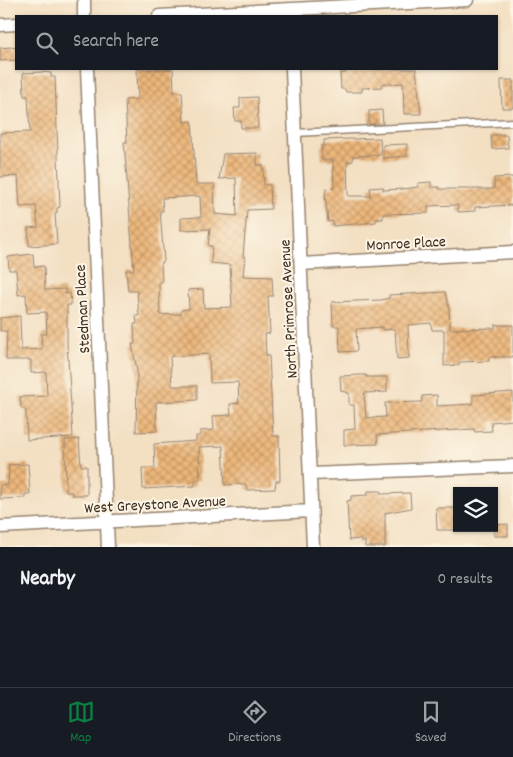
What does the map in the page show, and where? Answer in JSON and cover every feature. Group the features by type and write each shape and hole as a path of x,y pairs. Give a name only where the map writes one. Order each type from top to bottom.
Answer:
{"street":[{"path":"84,0 84,15"},
{"path":"177,15 467,0"},
{"path":"0,24 15,24"},
{"name":"Stedman Place","path":"87,70 108,547"},
{"name":"North Primrose Avenue","path":"292,70 314,547"},
{"name":"Monroe Place","path":"302,264 513,252"},
{"path":"311,474 513,466"},
{"name":"West Greystone Avenue","path":"0,526 312,511"}],"lane":[{"path":"295,133 513,122"}],"building":[{"path":"0,48 15,48 15,60 0,61"},
{"path":"137,70 173,70 174,92 182,92 184,122 192,121 196,184 214,184 215,214 237,216 236,178 219,179 223,154 257,153 257,165 263,165 264,185 270,185 271,209 247,210 243,276 272,277 273,296 268,296 270,333 265,334 266,355 269,355 273,436 279,436 280,481 276,481 275,489 247,490 246,484 225,485 223,446 199,447 200,480 195,480 195,486 143,489 142,468 155,468 154,444 196,441 196,436 200,436 200,431 214,430 213,416 231,415 230,404 239,403 238,382 210,383 209,354 173,356 170,357 172,386 197,386 197,400 156,402 157,431 136,432 137,371 132,344 135,344 134,324 137,324 136,316 139,316 137,291 128,291 126,270 134,270 124,142 127,142 125,100 138,99","holes":["200,196 201,217 181,218 181,230 210,229 208,246 212,246 211,263 230,265 232,307 204,308 203,289 188,290 189,309 181,310 181,314 160,315 159,282 162,282 161,262 164,261 160,211 163,211 162,198"]},
{"path":"346,70 416,70 421,114 404,114 403,83 382,84 382,87 362,88 362,92 346,92 345,89 341,89 340,73 345,73"},
{"path":"23,73 51,73 51,77 55,77 60,207 57,208 57,213 55,213 57,244 29,246 28,228 38,227 36,206 20,207 18,176 0,177 0,133 30,132 28,96 24,96"},
{"path":"501,80 513,80 513,108 502,108"},
{"path":"257,97 258,128 241,128 241,121 235,121 234,108 240,108 240,98"},
{"path":"382,110 383,124 369,124 369,111"},
{"path":"491,135 507,135 508,148 492,149"},
{"path":"380,138 381,155 353,156 353,161 347,162 348,196 371,196 370,188 383,187 383,190 403,189 418,187 418,183 431,182 431,187 439,187 439,189 494,189 494,178 513,177 513,205 475,207 475,211 458,212 458,205 428,206 428,213 383,214 383,219 376,219 376,222 333,226 333,221 328,222 325,195 326,189 334,188 333,160 322,160 321,146 324,146 324,140"},
{"path":"407,144 407,156 383,158 383,145"},
{"path":"33,254 34,267 44,266 45,290 65,289 65,294 70,293 71,305 67,305 67,344 73,437 27,440 26,411 21,407 20,397 47,396 46,372 31,373 31,360 6,360 7,331 0,331 0,318 20,316 21,350 42,349 41,334 47,334 46,312 27,313 26,294 18,295 16,270 9,270 8,257"},
{"path":"445,292 449,307 450,329 495,328 495,325 513,325 513,357 489,357 489,361 459,362 459,365 444,366 444,330 432,330 431,323 408,325 409,358 397,359 395,329 382,330 382,327 356,329 357,351 340,352 339,326 333,326 332,302 381,300 389,298 389,295"},
{"path":"366,375 366,377 387,377 387,392 364,393 366,418 386,417 385,403 422,402 422,396 437,395 437,406 473,404 473,395 513,392 513,420 491,422 492,431 475,432 474,429 377,435 378,444 344,445 344,430 355,429 354,405 349,405 349,393 341,391 340,376"},
{"path":"79,439 81,466 87,466 87,495 72,495 72,492 66,492 65,440"},
{"path":"28,464 30,494 25,494 25,498 0,499 0,485 8,485 9,465"},
{"path":"368,491 381,491 381,494 410,493 411,508 385,513 385,547 365,547 365,541 361,542 361,539 349,540 347,501 351,500 351,496 368,495"},
{"path":"436,508 453,508 453,530 437,530"},
{"path":"508,524 508,536 494,536 494,532 498,532 498,525"}]}
